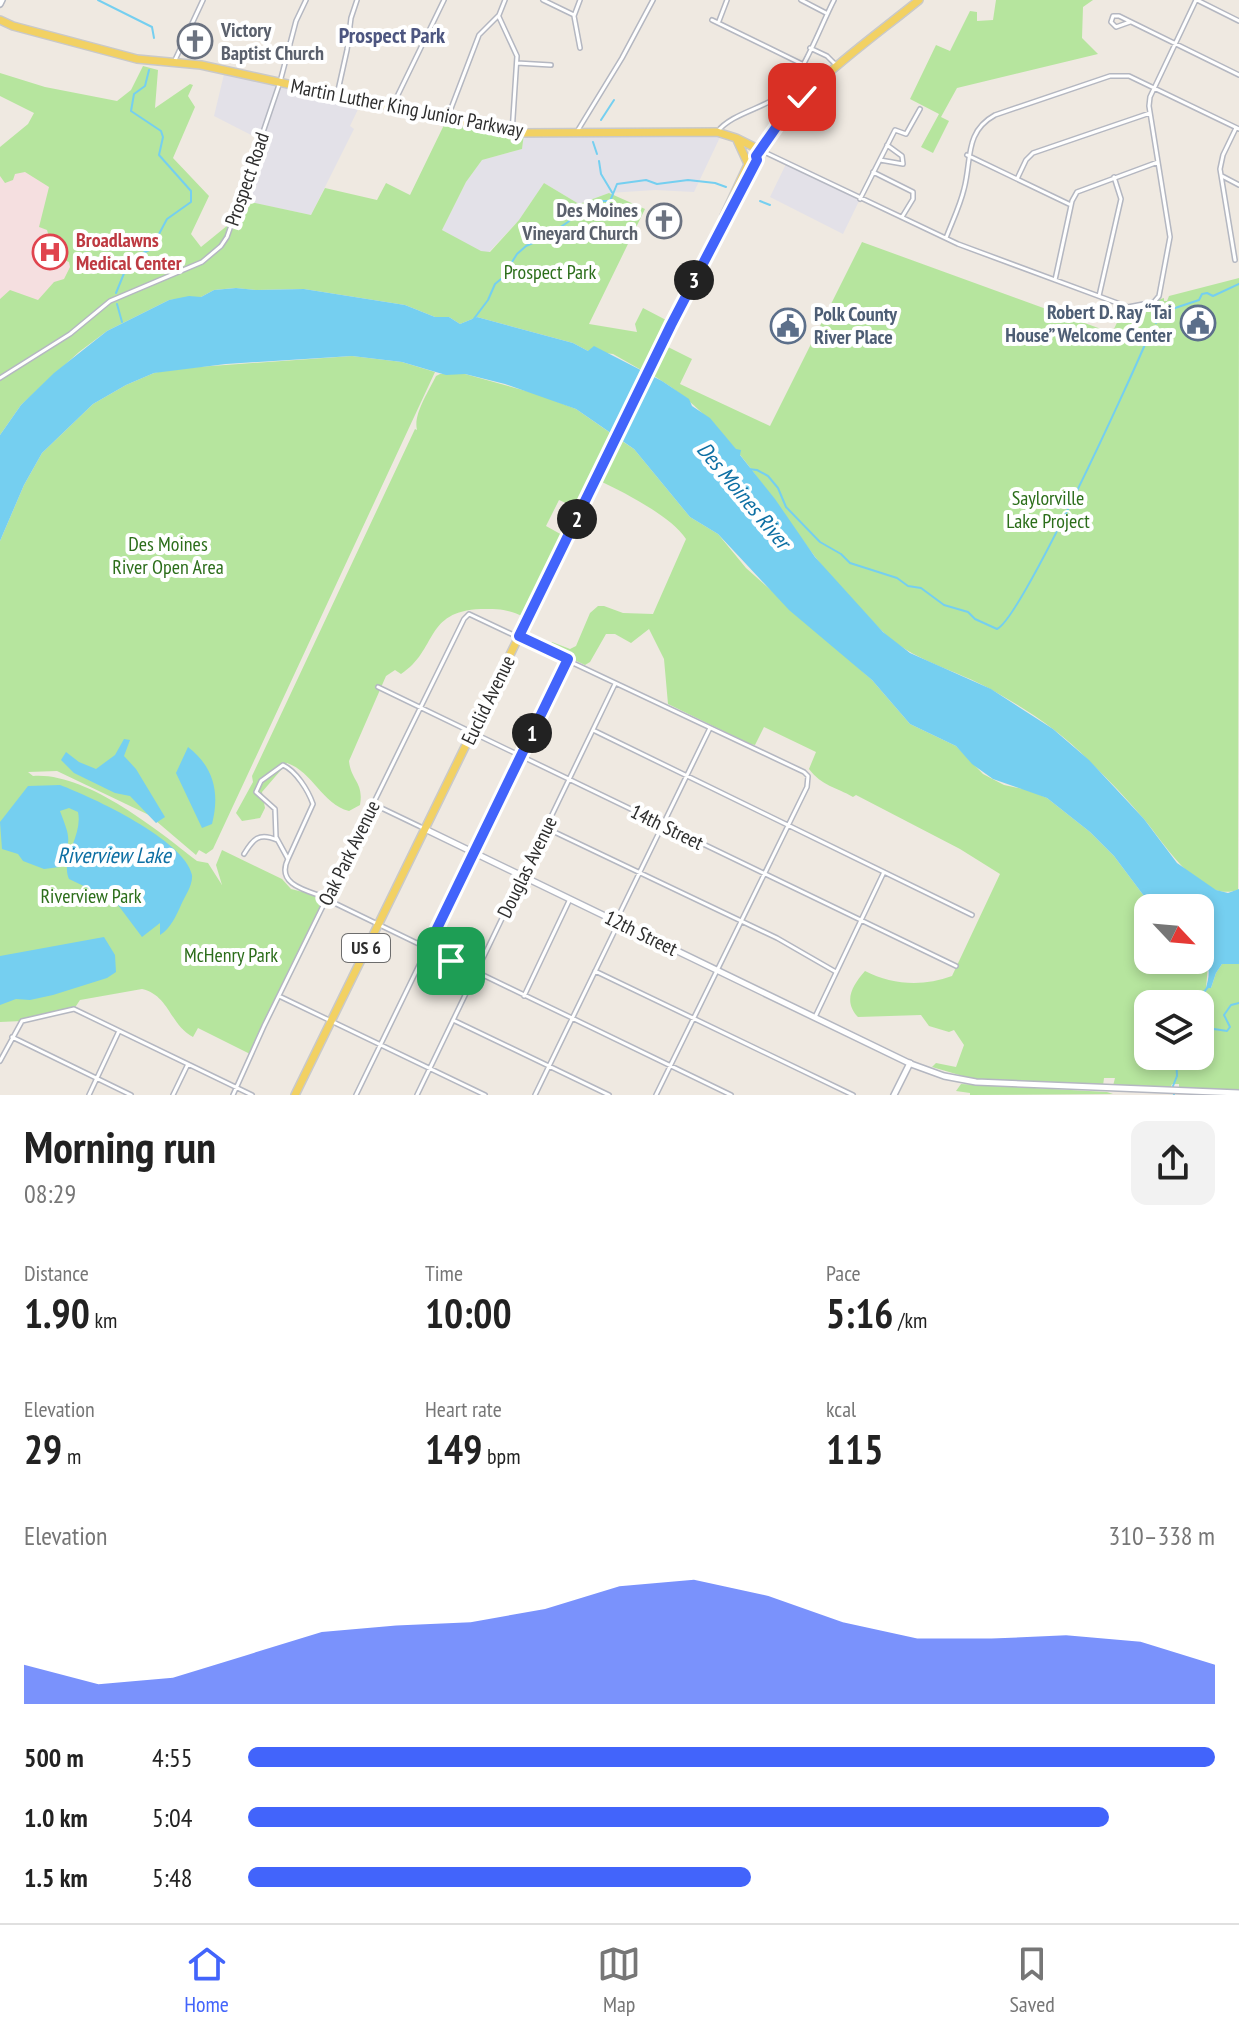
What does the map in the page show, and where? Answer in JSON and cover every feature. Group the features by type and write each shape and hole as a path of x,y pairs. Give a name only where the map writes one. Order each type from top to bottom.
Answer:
{"main road":[{"name":"US 6","path":"758,153 787,113 836,65 919,0"},
{"name":"Martin Luther King Junior Parkway","path":"0,23 137,59 201,65 512,133 717,132 736,138 758,153"},
{"path":"736,138 748,164"},
{"name":"Euclid Avenue","path":"725,219 751,158 758,153"},
{"name":"Euclid Avenue","path":"295,1095 758,153"},
{"name":"12th Street","path":"425,829 910,1063 962,1081 1239,1093"},
{"path":"894,1095 910,1063"}],"street":[{"path":"173,63 203,0"},
{"name":"Prospect Road","path":"0,378 70,334 110,301 202,262 218,250 227,237 280,82 296,21 306,0"},
{"path":"337,95 357,0"},
{"path":"392,107 444,0"},
{"path":"447,119 479,35 499,15 505,0"},
{"path":"543,0 574,15"},
{"path":"580,0 574,15 580,48"},
{"path":"576,133 653,0"},
{"path":"721,24 719,17 727,0"},
{"path":"801,0 827,13"},
{"path":"717,132 776,97 791,83 834,0"},
{"path":"1055,280 1074,196 1081,188 1158,162 1150,97 1196,0 1239,21"},
{"path":"499,15 500,23 515,49 517,63 512,133"},
{"path":"712,20 802,64"},
{"path":"1130,22 1239,75"},
{"path":"810,48 827,56 836,65"},
{"path":"517,63 551,65"},
{"path":"946,238 965,185 967,155 978,129 988,119 1113,75 1129,76 1238,128 1223,155 1222,176 1235,260"},
{"path":"860,199 895,130 906,134 920,109"},
{"path":"1017,179 1033,153 1150,113"},
{"path":"880,160 903,164 902,156 887,145"},
{"name":"Martin Luther King Junior Parkway","path":"758,153 946,238 1128,307 1154,302 1159,296 1170,242 1158,162"},
{"path":"967,155 1071,205"},
{"path":"873,172 913,192 913,199 902,218"},
{"path":"1222,176 1239,185"},
{"path":"1099,296 1121,199 1114,177"},
{"name":"Oak Park Avenue","path":"233,1095 462,622 469,614 519,636"},
{"path":"519,636 804,772 809,784 656,1095"},
{"path":"356,1095 568,659"},
{"name":"Douglas Avenue","path":"417,1095 616,683"},
{"name":"14th Street","path":"378,687 956,966"},
{"path":"535,1095 710,728"},
{"path":"593,730 972,915"},
{"path":"288,859 277,840 275,809 256,792 261,781 274,769 285,765 313,801 312,811 288,859 284,874 291,884 731,1095"},
{"name":"12th Street","path":"373,804 425,829"},
{"path":"546,828 741,921 836,972"},
{"path":"244,854 258,836 277,840"},
{"path":"815,1017 884,871"},
{"path":"524,996 570,899"},
{"path":"595,971 853,1095"},
{"path":"279,996 485,1095"},
{"path":"0,1061 18,1024 27,1019 74,1009 252,1095"},
{"path":"453,1020 609,1095"},
{"path":"89,1095 119,1031"},
{"path":"12,1037 131,1095"},
{"path":"173,1095 188,1064"}],"shaded area":[{"path":"225,70 362,101 350,126 354,129 311,215 240,200 261,140 214,116"},
{"path":"722,133 694,192 655,190 609,193 579,204 544,183 519,220 489,252 481,252 442,230 466,182 482,160 522,149 524,134"},
{"name":"Broadlawns Medical Center","path":"0,152 111,210 88,295 0,358"},
{"path":"786,164 860,199 843,234 770,197"}],"green space":[{"path":"996,0 1093,0 1083,7 1082,38 1098,54 957,88 941,117 949,121 933,153 921,147 939,114 910,99 936,45 950,51 970,11 977,12 977,21 993,20"},
{"name":"Prospect Park","path":"143,66 158,70 155,108 190,84 193,85 188,96 195,107 173,158 209,196 191,234 201,247 228,225 236,199 311,215 325,188 377,200 386,183 410,195 444,125 452,127 455,121 524,134 522,149 482,160 466,182 442,230 481,251 490,252 519,220 544,183 579,204 609,193 645,209 589,324 637,332 635,324 643,308 666,320 643,371 613,354 588,351 573,343 477,317 460,324 449,317 435,317 405,305 304,289 214,290 201,297 169,300 107,331 21,405 0,435 0,299 10,290 38,300 54,282 64,279 70,267 69,262 53,251 47,230 39,227 49,187 25,172 15,174 13,180 5,183 0,176 0,147 28,124 34,113 0,96 0,73 45,87 117,101 131,90"},
{"name":"Saylorville Lake Project","path":"862,242 1112,333 1125,306 1134,307 1164,298 1167,301 1169,296 1239,278 1238,890 1224,892 1196,879 1110,782 1067,740 1043,722 992,690 893,641 823,567 724,436 680,394 654,376 668,347 692,359 680,384 770,426"},
{"name":"Des Moines River Open Area","path":"352,356 402,362 435,372 213,849 206,854 199,850 196,855 149,815 57,771 28,772 33,776 54,777 75,783 120,805 197,861 208,863 222,885 216,865 222,850 282,879 291,889 327,898 250,1054 198,1028 193,1037 185,1032 158,997 142,989 80,1000 74,1009 22,1021 0,1022 0,541 24,485 42,453 93,404 154,373 170,369"},
{"path":"440,374 465,374 537,394 576,409 612,434 575,507 559,500 546,526 564,536 524,617 498,609 463,611 440,624 413,664 401,674 395,670 386,676 349,761 359,786 360,805 349,811 340,807 304,773 287,763 262,792 265,808 260,818 242,821 236,813 253,782 252,776 417,430 422,403"},
{"path":"622,441 634,449 690,517 718,534 746,568 872,680 910,724 956,746 983,774 1004,785 1047,798 1090,832 1114,856 1142,894 1134,894 1134,974 1207,974 1206,988 1211,988 1222,964 1239,964 1239,1090 1179,1089 1179,1084 1172,1084 1170,1089 1113,1086 1115,1078 1104,1078 1103,1086 973,1079 932,1067 936,1063 956,1067 964,1045 954,1030 949,1032 929,1026 921,1015 858,1017 850,999 856,982 865,971 908,983 930,982 952,976 1000,874 960,849 856,795 853,797 824,783 809,769 816,752 764,727 755,745 750,744 668,704 664,659 649,629 631,643 615,634 606,634 590,662 585,665 547,647 552,642 570,649 576,646 590,613 598,606 623,613 653,614 686,539 670,522 600,481"},
{"path":"961,1084 1113,1094 970,1095 956,1091"}],"water":[{"name":"Des Moines River","path":"304,289 405,305 435,317 449,317 460,324 477,317 573,343 588,351 594,346 662,381 689,399 692,406 710,418 736,449 741,450 740,455 815,557 883,632 910,653 991,689 1053,729 1089,760 1144,819 1177,863 1216,890 1228,893 1239,889 1239,964 1222,964 1211,988 1206,988 1209,974 1214,974 1214,894 1142,894 1114,856 1090,832 1047,798 993,779 972,764 956,746 910,724 872,680 789,610 718,534 690,517 634,449 576,409 505,384 465,374 446,375 402,362 352,356 226,364 154,373 93,404 42,453 24,485 0,541 0,435 21,405 54,373 107,331 169,300 201,297 214,290"},
{"path":"124,739 130,740 124,756 136,769 165,817 156,823 130,796 115,793 74,773 61,760 66,752 96,769 115,755"},
{"path":"188,747 204,763 215,791 212,824 202,828 176,773"},
{"name":"Riverview Lake","path":"60,785 135,821 156,834 186,862 192,875 190,887 173,922 160,935 160,923 142,937 115,901 69,879 67,863 79,821 78,812 69,808 60,811 68,838 60,867 44,869 2,849 0,822 28,786"},
{"path":"104,937 115,955 116,972 107,978 53,995 30,1000 16,999 0,1005 0,956"}],"waterway":[{"path":"98,0 152,27 154,38"},
{"path":"116,293 127,266 151,249 167,219 191,202 191,191 159,155 163,137 161,131 131,111 134,94 145,86 149,70"},
{"path":"601,120 614,100"},
{"path":"593,142 597,154"},
{"path":"507,270 526,246 544,238 576,214 593,208 601,201 610,201 613,194 601,174 599,161"},
{"path":"613,194 617,184 646,180 657,184 688,180 726,187"},
{"path":"760,201 770,205"},
{"path":"473,320 501,279"},
{"path":"1156,323 1160,313 1199,300 1202,294 1213,296 1239,284"},
{"path":"117,304 122,322"},
{"name":"Des Moines River","path":"748,469 768,476 778,488 786,507 820,542 850,563 897,578 908,586 921,588 944,605 968,612 975,619 997,629 1010,615 1052,541 1149,335"},
{"path":"1214,1029 1227,1031 1230,1027 1224,1015 1231,1005 1239,1003"},
{"path":"1174,1095 1177,1070"}],"place":[{"name":"Victory Baptist Church","path":"195,41"},
{"name":"Des Moines Vineyard Church","path":"664,221"},
{"name":"Broadlawns Medical Center","path":"50,252"},
{"name":"Robert D. Ray “Tai House” Welcome Center","path":"1198,323"},
{"name":"Polk County River Place","path":"788,326"}],"district":[{"name":"Prospect Park","path":"392,35"}],"route":[{"path":"451,961 427,949 568,659 519,636 671,325 757,160 756,156 802,97"}],"park label":[{"name":"Riverview Park","path":"91,896"},
{"name":"McHenry Park","path":"231,955"}]}
